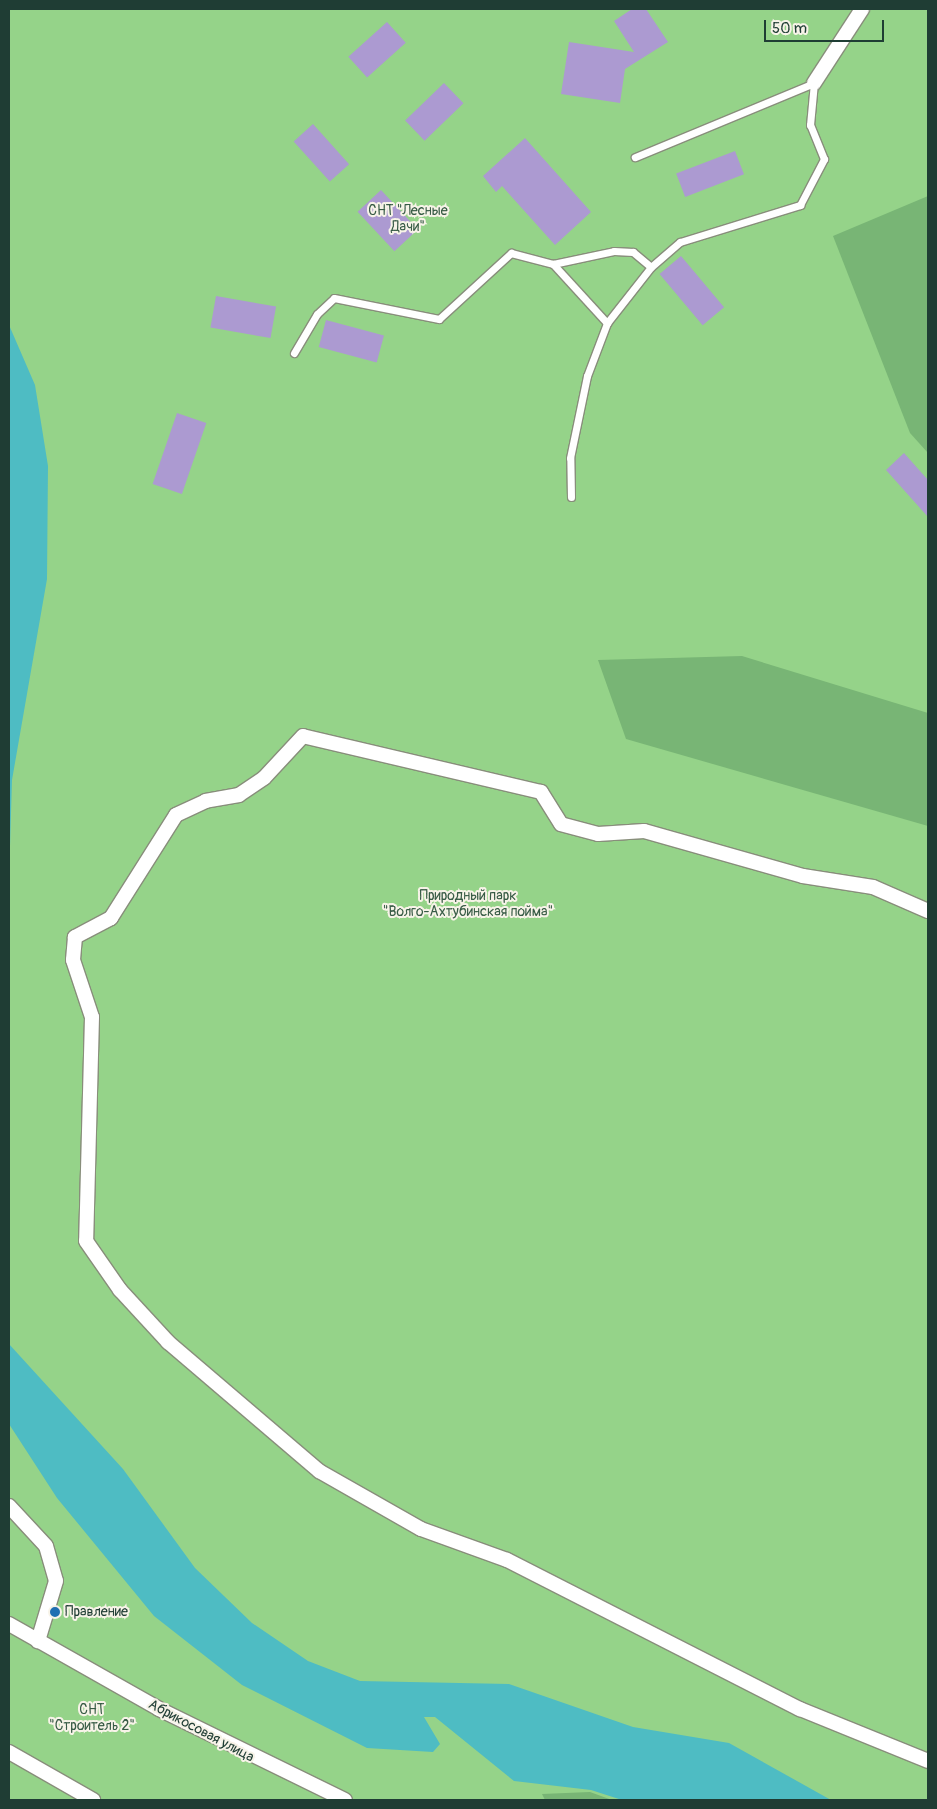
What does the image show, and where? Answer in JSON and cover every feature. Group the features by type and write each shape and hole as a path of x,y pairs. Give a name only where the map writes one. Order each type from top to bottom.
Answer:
{"street":[{"path":"814,83 862,9"},
{"path":"928,912 873,887 803,876 644,831 598,834 561,824 542,792 303,736 264,778 239,795 206,801 176,815 111,918 75,937 73,960 92,1017 86,1241 120,1290 168,1342 319,1471 413,1524 507,1560 800,1709 928,1761"},
{"path":"9,1506 46,1546 56,1581 38,1641"},
{"name":"Абрикосовая улица","path":"9,1624 259,1762 345,1800"},
{"path":"9,1752 93,1800"}],"lane":[{"path":"572,497 570,458 583,394 607,323 651,267 680,242 800,205 824,159 810,125 814,83 635,157"},
{"path":"294,353 317,314 334,298 439,319 511,253 553,264 614,252 633,252 651,267"},
{"path":"553,264 607,323"}],"green space":[{"name":"Природный парк \"Волго-Ахтубинская пойма\"","path":"9,9 928,9 928,1800 9,1800"},
{"path":"928,196 928,453 910,433 833,236"},
{"path":"742,656 928,713 928,826 626,739 598,660"},
{"path":"590,1792 612,1800 545,1800 542,1794"}],"water":[{"path":"9,325 35,385 48,466 47,579 12,780 9,880"},
{"path":"9,1344 123,1469 195,1568 252,1623 308,1661 360,1681 509,1684 633,1727 729,1743 831,1800 622,1800 591,1790 514,1781 435,1717 424,1717 440,1744 433,1752 367,1748 242,1685 154,1616 57,1498 9,1424"}],"building":[{"path":"632,9 646,9 668,42 625,69 620,103 561,94 569,42 634,52 614,21"},
{"path":"387,22 406,43 367,78 348,57"},
{"path":"444,83 463,103 425,141 405,121"},
{"path":"313,124 349,164 330,182 294,141"},
{"path":"525,138 591,212 555,245 502,186 496,192 483,176"},
{"path":"735,151 744,174 685,197 676,174"},
{"path":"381,190 418,229 394,251 358,212"},
{"path":"681,256 724,307 703,325 660,274"},
{"path":"216,296 276,307 271,338 210,328"},
{"path":"326,320 384,336 377,363 319,347"},
{"path":"177,413 206,423 182,494 153,484"},
{"path":"904,453 928,480 928,517 886,470"}],"place":[{"name":"Правление","path":"55,1612"}],"park label":[{"name":"СНТ \"Лесные Дачи\"","path":"408,220"},
{"name":"СНТ \"Строитель 2\"","path":"92,1718"}]}
